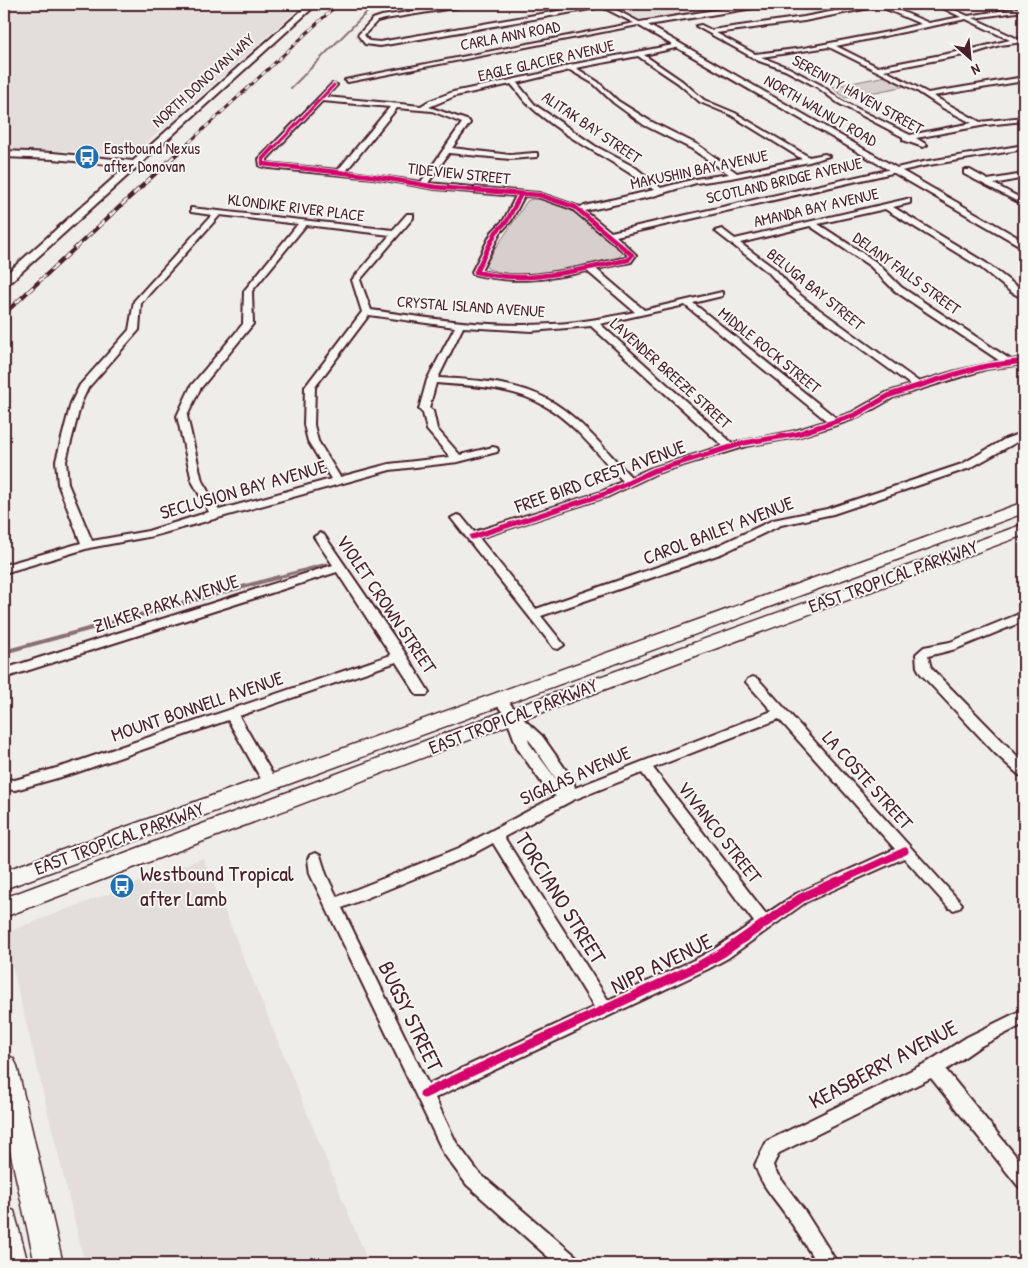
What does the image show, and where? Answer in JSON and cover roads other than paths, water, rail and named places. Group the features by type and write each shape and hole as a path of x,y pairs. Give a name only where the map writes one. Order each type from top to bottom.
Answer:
{"main road":[{"name":"EAST TROPICAL PARKWAY","path":"4,880 1024,508"},
{"name":"EAST TROPICAL PARKWAY","path":"4,908 512,716 1024,529"},
{"path":"4,1066 48,1264"},
{"path":"4,1222 14,1264"}],"street":[{"name":"NORTH DONOVAN WAY","path":"4,282 313,4"},
{"path":"475,4 378,18 361,33 367,43 371,44 502,24 602,4"},
{"name":"NORTH WALNUT ROAD","path":"602,4 1024,244"},
{"name":"CARLA ANN ROAD","path":"321,99 334,86 329,84 328,81 339,78 348,80 640,24 766,4"},
{"path":"711,32 804,19 836,11 880,4 926,24"},
{"path":"938,4 1024,44"},
{"path":"998,4 1012,9"},
{"path":"754,56 829,45 889,34 926,24 1012,9 1024,9"},
{"name":"SERENITY HAVEN STREET","path":"699,26 754,56 787,69 819,86 840,102 906,138 923,145"},
{"path":"877,69 974,51 998,43 1024,40"},
{"path":"829,45 927,95 944,107 978,124"},
{"name":"EAGLE GLACIER AVENUE","path":"423,108 453,94 541,76 570,67 678,46"},
{"path":"639,54 680,82 702,101 733,114 809,160"},
{"path":"570,67 596,83 616,102 647,123 695,147 735,175"},
{"path":"927,95 1024,79"},
{"name":"ALITAK BAY STREET","path":"512,82 519,87 533,106 592,148 633,170 660,191"},
{"path":"321,99 423,108 446,113 465,121 466,123 423,185"},
{"name":"TIDEVIEW STREET","path":"321,99 263,159 263,164 390,178 423,185 521,194 553,199 578,210 632,254 631,257 589,268"},
{"path":"340,172 396,105"},
{"path":"906,138 978,124 1024,119"},
{"name":"SCOTLAND BRIDGE AVENUE","path":"609,235 895,170 1024,147"},
{"path":"446,150 510,157 534,154"},
{"path":"4,154 53,156 132,166"},
{"name":"MAKUSHIN BAY AVENUE","path":"578,210 695,181 735,175 825,156"},
{"path":"4,161 132,166"},
{"path":"967,172 1024,202"},
{"path":"986,183 1024,176"},
{"path":"521,194 507,221 496,232 476,272 488,276 520,278 557,275 589,268 641,312"},
{"name":"AMANDA BAY AVENUE","path":"732,242 907,201"},
{"path":"886,206 983,265 1024,296"},
{"name":"KLONDIKE RIVER PLACE","path":"194,210 394,233"},
{"path":"88,545 63,484 61,461 76,403 84,387 134,330 137,303 218,213"},
{"path":"337,480 313,441 309,425 310,387 367,312 356,280 410,216"},
{"path":"216,514 197,481 182,416 195,388 248,324 248,291 304,222"},
{"name":"DELANY FALLS STREET","path":"811,224 882,271 898,289 1010,364"},
{"name":"BELUGA BAY STREET","path":"719,231 772,271 792,293 806,304 918,386"},
{"name":"CRYSTAL ISLAND AVENUE","path":"367,312 461,323 524,328 554,327 592,322 719,294"},
{"name":"MIDDLE ROCK STREET","path":"686,302 835,422"},
{"name":"LAVENDER BREEZE STREET","path":"592,322 730,447"},
{"path":"458,459 432,430 428,411 424,409 426,393 461,323"},
{"name":"FREE BIRD CREST AVENUE","path":"472,537 605,494 654,471 758,439 797,434 835,422 866,410 890,395 918,386 976,368 1024,361"},
{"path":"432,380 470,383 506,389 549,404 630,482"},
{"name":"CAROL BAILEY AVENUE","path":"534,614 719,550 777,522 829,512 966,466 1015,438 1024,435"},
{"name":"SECLUSION BAY AVENUE","path":"4,569 88,545 149,534 389,467 458,459 493,450"},
{"path":"457,518 558,645"},
{"name":"VIOLET CROWN STREET","path":"320,538 400,656 422,692"},
{"name":"ZILKER PARK AVENUE","path":"4,674 340,567"},
{"path":"1024,616 952,646 928,650 922,654 926,671 1000,749 1024,770"},
{"name":"MOUNT BONNELL AVENUE","path":"4,784 15,785 35,780 400,656"},
{"name":"LA COSTE STREET","path":"753,682 954,904"},
{"path":"499,698 512,716 523,745 554,789 568,796"},
{"name":"SIGALAS AVENUE","path":"333,905 464,852 568,796 781,713"},
{"path":"231,714 270,782"},
{"name":"VIVANCO STREET","path":"644,766 764,923"},
{"name":"TORCIANO STREET","path":"496,836 605,1010"},
{"name":"NIPP AVENUE","path":"424,1094 722,953 801,898 905,851"},
{"name":"BUGSY STREET","path":"315,859 318,874 450,1148 462,1166 479,1184 570,1264"},
{"name":"KEASBERRY AVENUE","path":"828,1264 786,1199 774,1188 768,1178 764,1165 773,1147 934,1068 974,1042 1024,1016"},
{"path":"934,1068 1024,1180"}],"waterway":[{"path":"291,88 375,4"},
{"path":"274,578 327,564"},
{"path":"4,652 279,577"}],"railway":[{"path":"181,150 338,4"},
{"path":"4,314 183,148"}],"place":[{"name":"Eastbound Nexus after Donovan","path":"87,157"},
{"name":"Westbound Tropical after Lamb","path":"122,886"}]}
